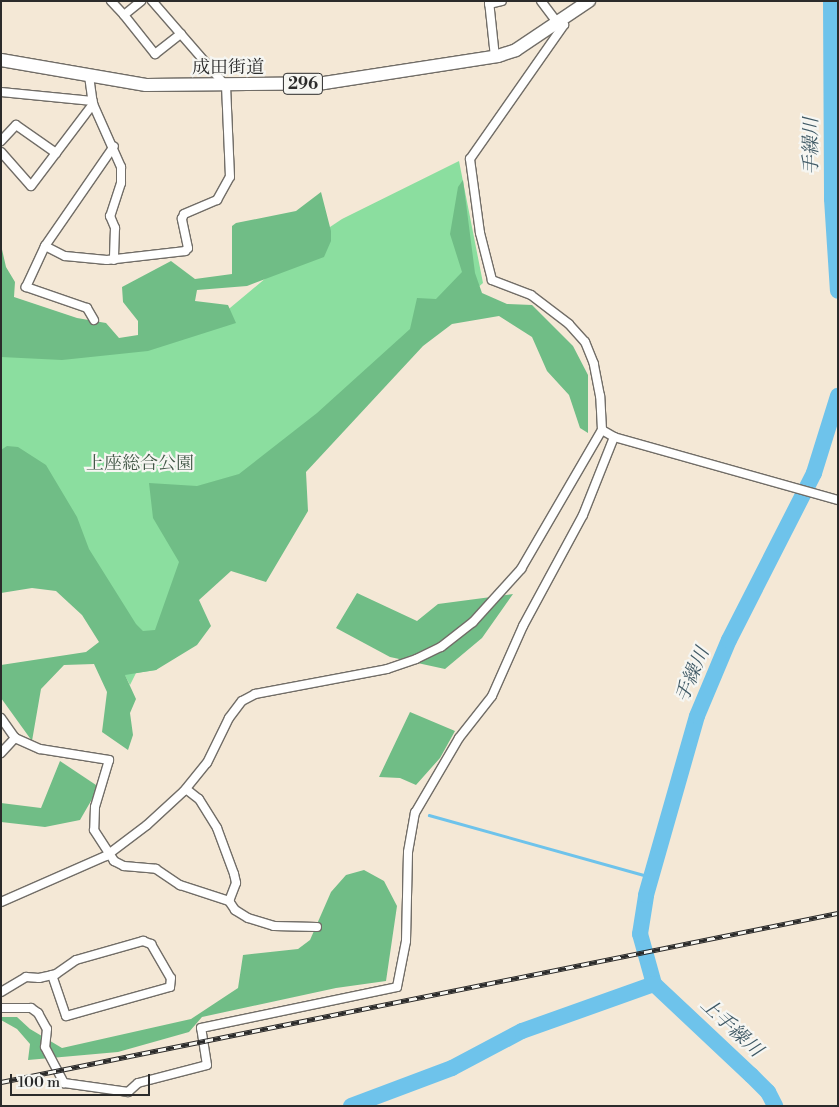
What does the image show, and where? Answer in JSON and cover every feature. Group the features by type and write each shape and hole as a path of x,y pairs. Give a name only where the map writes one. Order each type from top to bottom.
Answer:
{"highway":[{"name":"成田街道","path":"1,60 146,85 226,86 324,83 495,57 516,50 589,1"}],"street":[{"path":"111,1 155,54 180,34"},
{"path":"124,15 140,1"},
{"path":"44,246 65,256 114,260 159,252 161,255 188,248 182,220 184,214 217,200 230,176 226,86 152,1"},
{"path":"495,57 489,3 502,1"},
{"path":"1,902 108,854 147,825 186,789 207,763 229,718 242,701 254,694 387,669 416,659 441,647 473,622 521,569 602,430 599,388 585,342 545,304 492,280 480,233 470,159 564,25 541,1"},
{"path":"89,76 93,103 114,146 121,168 121,183 110,216 115,228 114,260"},
{"path":"1,92 93,103"},
{"path":"1,152 31,186 93,103"},
{"path":"1,142 16,125 56,153"},
{"path":"94,320 87,308 26,287 44,246 114,146"},
{"path":"602,430 614,437 838,500"},
{"path":"1,1008 31,1008 38,1013 47,1029 45,1046 64,1083 128,1092 138,1083 207,1065 202,1028 397,987 406,940 408,852 415,813 459,738 492,696 523,626 583,515 614,437"},
{"path":"1,718 15,738 54,752 109,760 96,807 94,830 108,854 124,866 156,869 180,885 229,901 235,910 248,918 274,926 317,927"},
{"path":"1,753 15,738"},
{"path":"186,789 199,799 217,828 236,882 229,901"},
{"path":"1,992 26,977 52,975 76,960 143,941 151,944 171,978 170,987 66,1016 52,975"}],"green space":[{"name":"上座総合公園","path":"459,161 483,283 278,462 197,572 188,643 156,670 136,673 130,685 66,564 1,571 1,345 132,343 212,323 315,237 342,219"},
{"path":"463,180 475,273 482,293 507,304 532,305 573,346 588,375 588,433 580,428 569,395 547,371 532,337 499,316 452,324 423,346 306,472 308,511 266,582 231,571 199,600 211,626 197,645 156,670 125,675 136,699 130,713 133,735 128,750 102,732 107,692 94,664 64,665 41,689 32,741 1,698 1,665 86,652 99,642 82,615 56,591 32,588 1,593 1,450 7,446 18,447 46,465 77,517 89,549 136,624 143,631 155,630 179,562 153,518 149,483 197,486 239,474 317,413 410,329 417,298 436,299 462,272 450,234 458,187"},
{"path":"321,192 331,231 331,241 324,257 247,286 197,290 195,301 228,305 236,323 148,351 62,360 1,357 1,245 6,267 15,282 14,297 77,318 106,323 119,338 138,335 138,321 123,302 122,287 171,261 195,279 232,274 232,226 236,223 296,211"},
{"path":"357,593 417,621 438,604 513,594 482,638 445,669 390,657 336,628"},
{"path":"410,712 455,731 440,758 416,785 400,778 379,777"},
{"path":"60,761 99,787 80,820 45,827 1,822 1,803 41,808"},
{"path":"364,870 384,881 397,906 386,981 336,988 202,1017 189,1032 118,1052 28,1060 30,1044 17,1029 1,1020 1,1017 17,1017 30,1029 62,1048 191,1019 238,988 243,955 298,949 310,940 331,892 346,875"}],"waterway":[{"name":"手繰川","path":"831,1 832,199 838,291"},
{"name":"手繰川","path":"654,984 640,934 646,895 697,716 729,640 814,473 838,396"},
{"path":"429,815 651,877"},
{"name":"上手繰川","path":"654,984 768,1092 775,1106"},
{"path":"351,1106 452,1068 522,1031 654,984"}],"railway":[{"path":"1,1082 838,913"}]}
